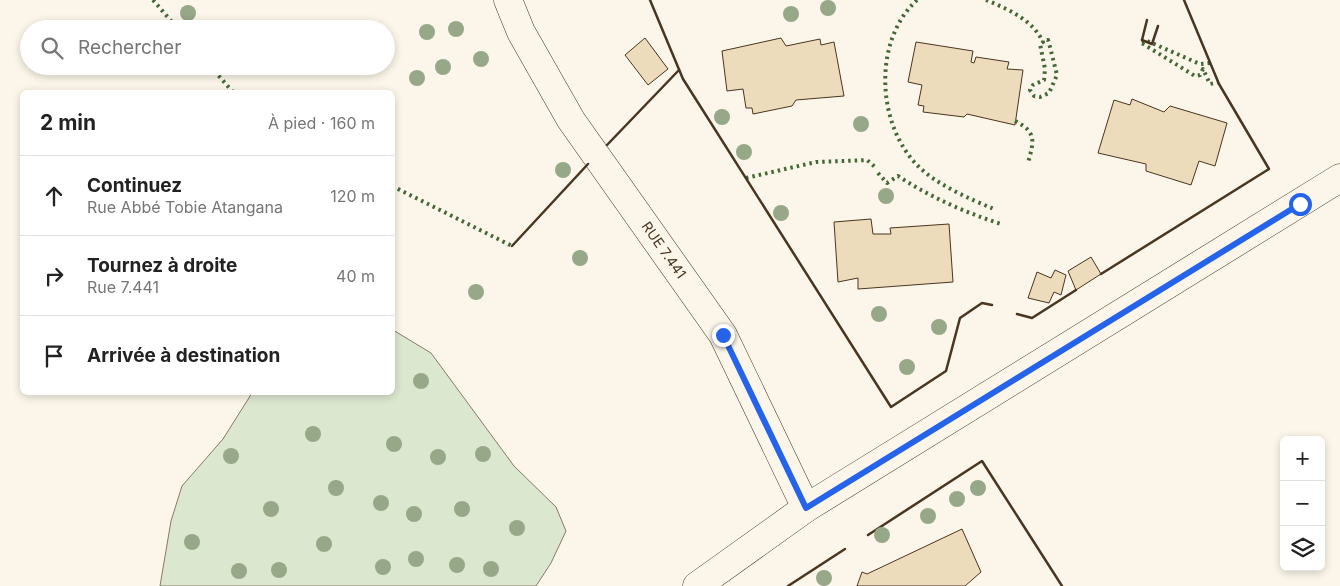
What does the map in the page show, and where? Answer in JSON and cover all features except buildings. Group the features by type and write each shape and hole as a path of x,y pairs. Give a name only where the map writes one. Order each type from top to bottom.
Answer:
{"main road":[{"name":"RUE 7.441","path":"508,0 521,32 571,120 723,335 806,508"},
{"path":"697,586 806,508 1340,178"}],"green space":[{"path":"395,331 431,353 514,466 556,507 566,531 551,563 536,586 160,586 171,521 182,486 223,439 251,395 395,395"}],"hedge":[{"path":"153,0 170,20"},
{"path":"917,0 903,17 893,37 887,59 885,82 888,106 894,128 904,148 926,173 954,191 994,209"},
{"path":"986,0 1019,16 1039,34 1043,42 1040,44 1045,69 1044,80 1033,85 1030,90 1034,96 1040,97 1049,93 1057,75 1048,40 1043,42"},
{"path":"1210,63 1200,64 1145,40 1140,42 1195,76 1200,75 1203,69 1210,84 1219,82"},
{"path":"218,75 231,90"},
{"path":"1015,121 1027,129 1032,138 1032,149 1028,163"},
{"path":"746,178 816,162 867,160 875,167"},
{"path":"878,173 887,183 898,176 922,191 1001,224"},
{"path":"395,188 512,246"}],"wall":[{"path":"650,0 683,79 891,407 946,371 960,318 982,303 992,305"},
{"path":"1101,274 1269,169 1219,84 1184,0"},
{"path":"1147,20 1142,40 1152,44 1158,26"},
{"path":"607,145 679,70"},
{"path":"512,246 588,164"},
{"path":"1017,314 1032,318 1076,290"},
{"path":"868,535 982,461 1062,586"},
{"path":"788,586 845,549"}],"route":[{"path":"723,335 806,508 1300,204"}]}
